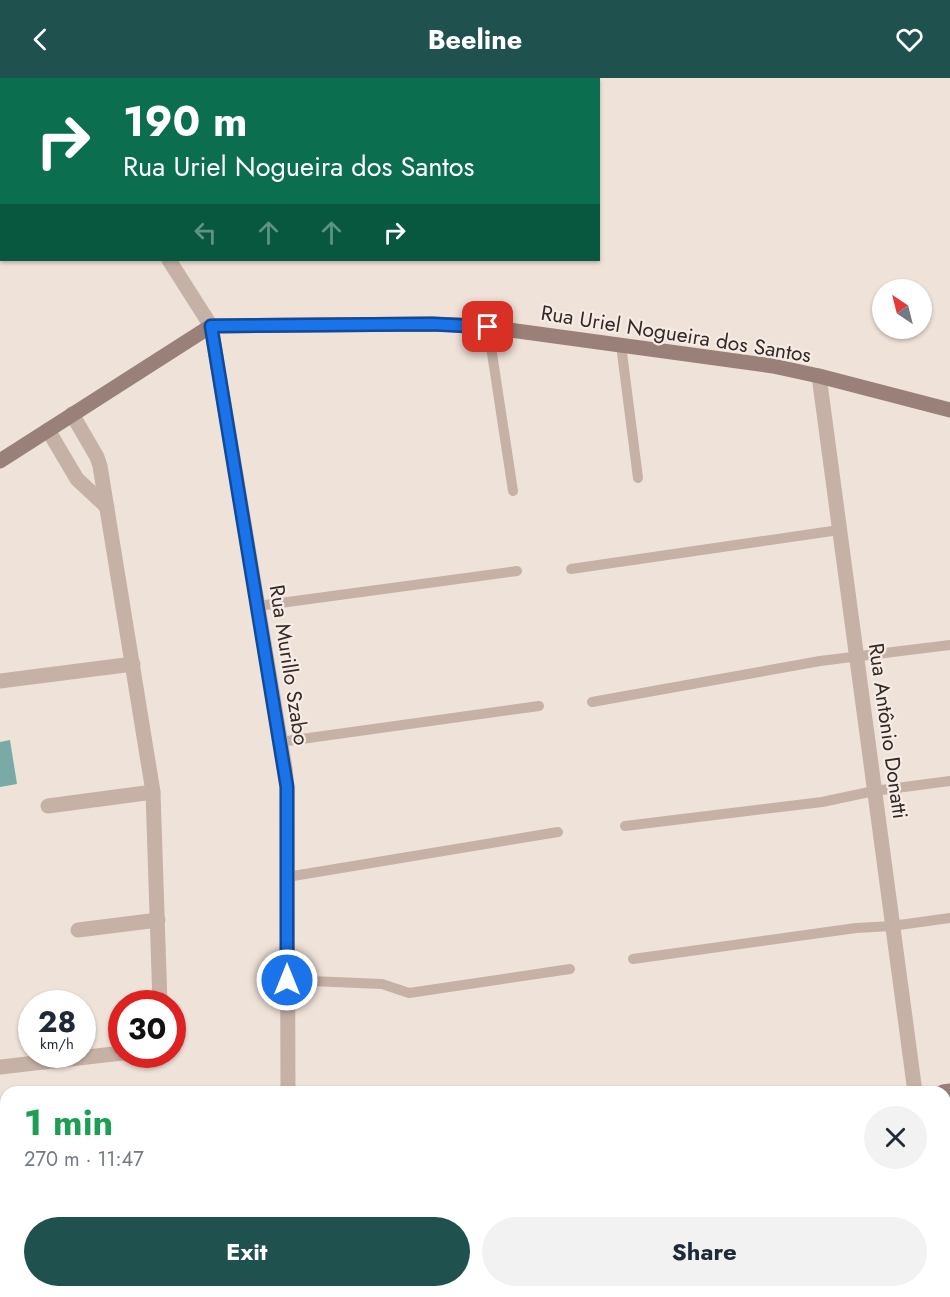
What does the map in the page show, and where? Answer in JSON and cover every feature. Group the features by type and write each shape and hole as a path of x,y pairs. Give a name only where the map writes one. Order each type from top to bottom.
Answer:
{"street":[{"name":"Rua Murillo Szabo","path":"169,261 211,326 287,787 288,1086"},
{"name":"Rua Uriel Nogueira dos Santos","path":"211,326 432,324 488,327 773,366 950,410"},
{"path":"0,461 211,326"},
{"name":"Rua Antônio Donatti","path":"819,376 914,1086"},
{"path":"72,414 98,457 153,792 160,990"},
{"path":"48,430 77,479 107,507"},
{"path":"0,681 133,664"},
{"path":"48,806 153,792"},
{"path":"78,930 158,920"},
{"path":"0,1068 108,1055"}],"lane":[{"path":"488,327 513,491"},
{"path":"621,345 638,478"},
{"path":"570,569 839,530"},
{"path":"258,606 517,571"},
{"path":"592,702 808,663 950,645"},
{"path":"280,742 539,706"},
{"path":"624,826 822,802 874,791 950,781"},
{"path":"287,877 558,832"},
{"path":"633,959 856,928 892,926 950,918"},
{"path":"287,980 382,984 409,993 570,969"}],"water":[{"path":"10,740 17,784 0,787 0,742"}],"route":[{"path":"287,980 287,787 285,768 211,326 432,324 488,327"}]}
